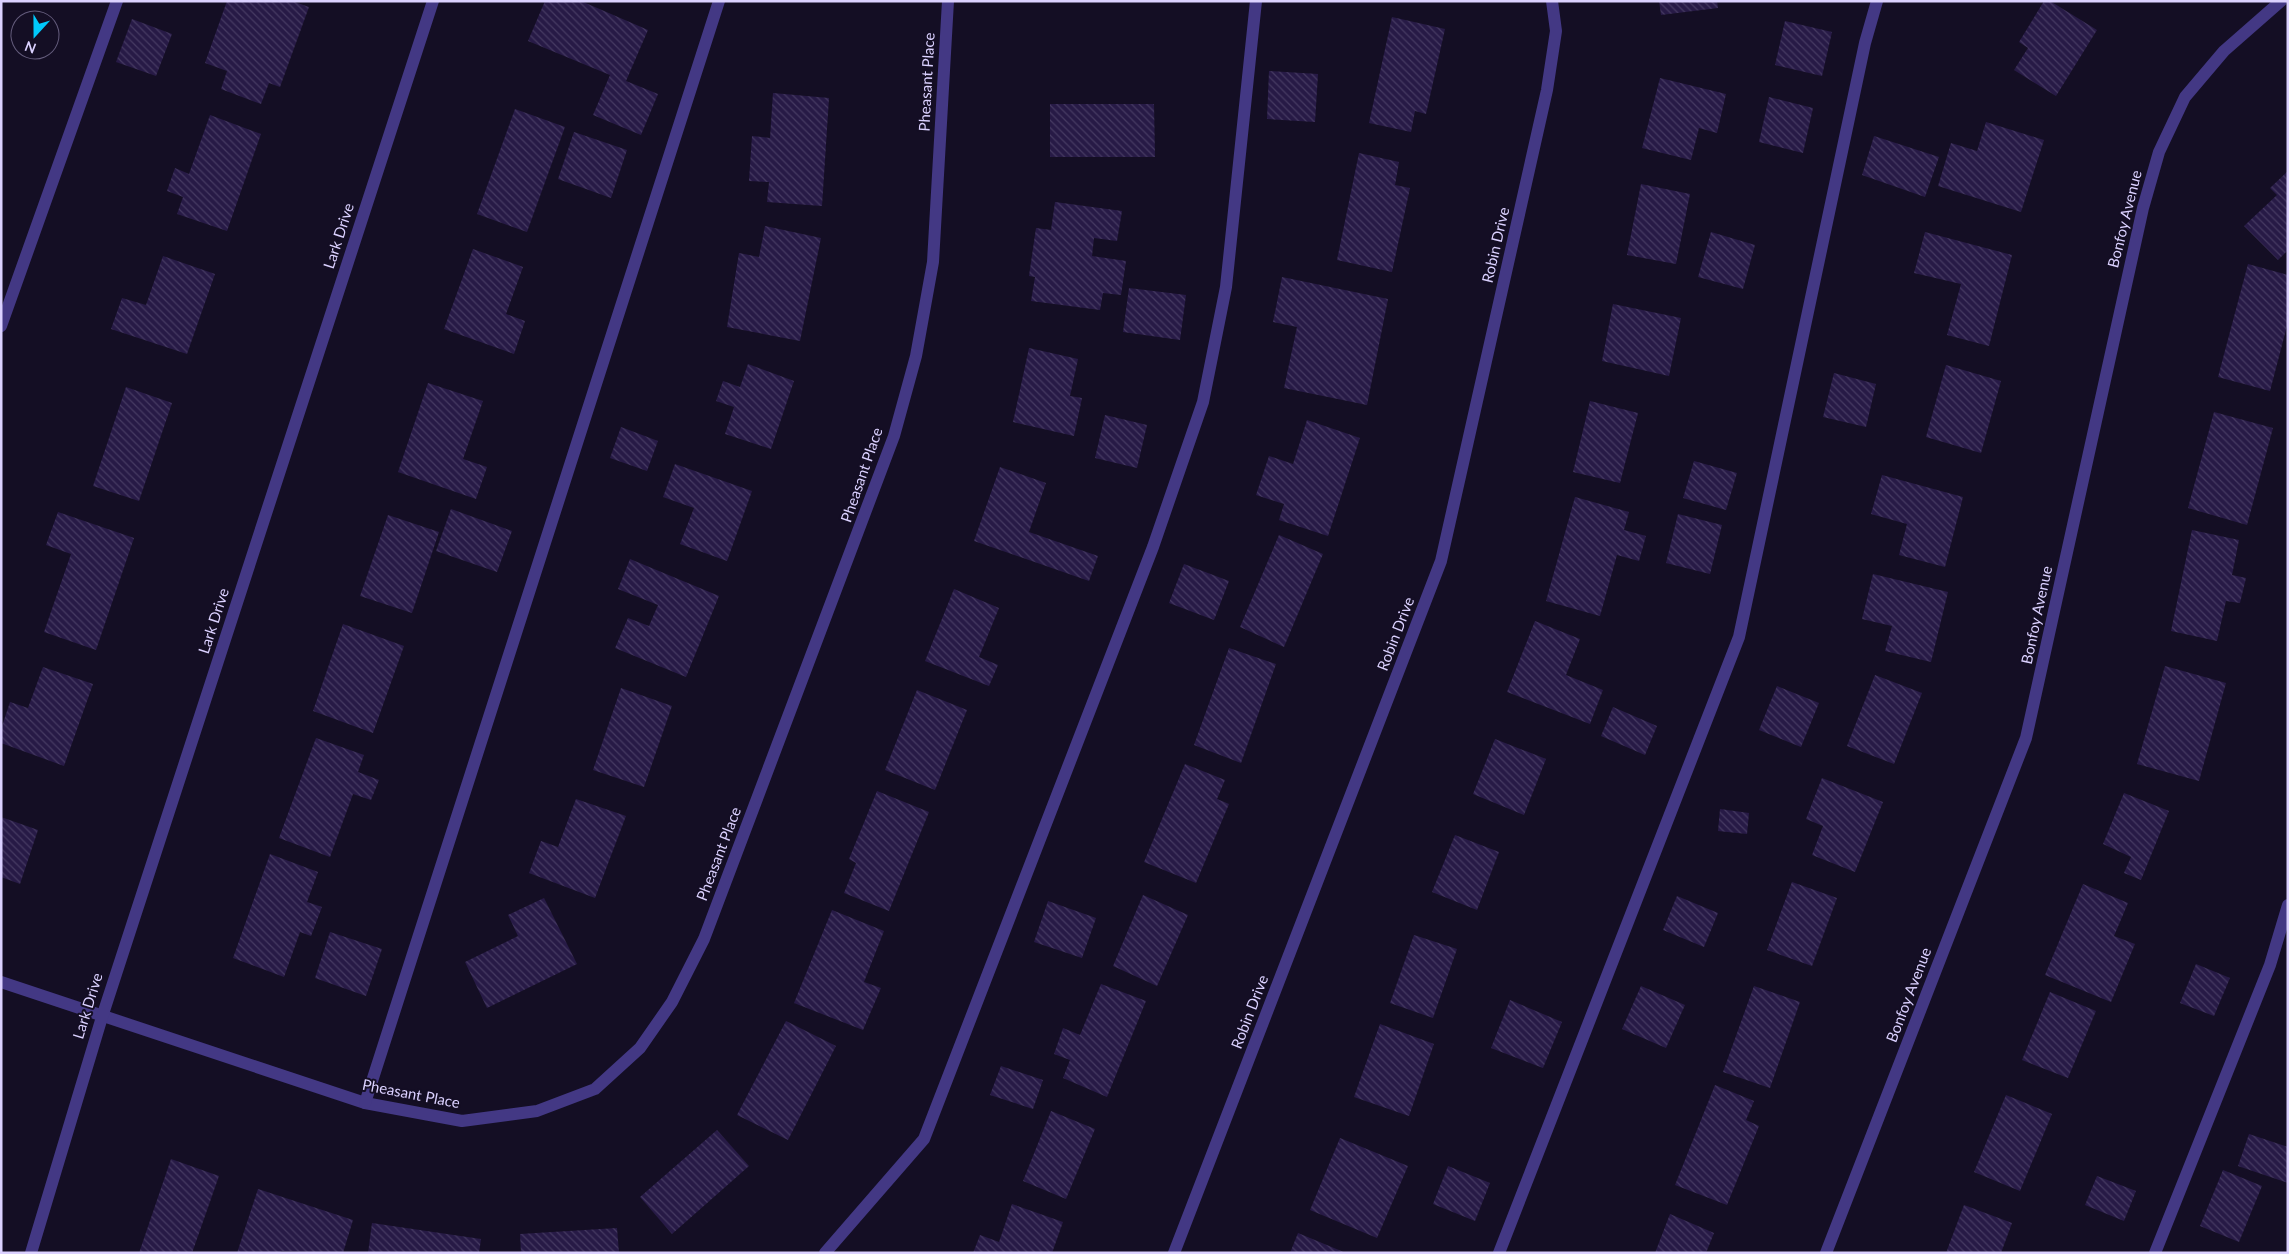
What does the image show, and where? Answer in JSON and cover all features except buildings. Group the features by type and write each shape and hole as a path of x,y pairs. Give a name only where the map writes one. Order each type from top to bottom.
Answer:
{"street":[{"path":"1,326 117,1"},
{"name":"Lark Drive","path":"31,1253 102,1017 433,1"},
{"path":"365,1103 719,1"},
{"name":"Pheasant Place","path":"1,982 365,1103 462,1121 537,1111 595,1088 640,1048 672,1002 704,939 894,436 916,356 933,262 948,1"},
{"path":"825,1253 924,1139 1154,548 1203,402 1226,287 1256,1"},
{"name":"Robin Drive","path":"1174,1253 1441,562 1547,90 1556,31 1552,1"},
{"path":"1499,1253 1739,637 1862,53 1877,1"},
{"name":"Bonfoy Avenue","path":"1826,1253 2026,738 2143,208 2158,152 2185,97 2224,51 2281,1"},
{"path":"2155,1253 2270,965 2288,905"}]}
